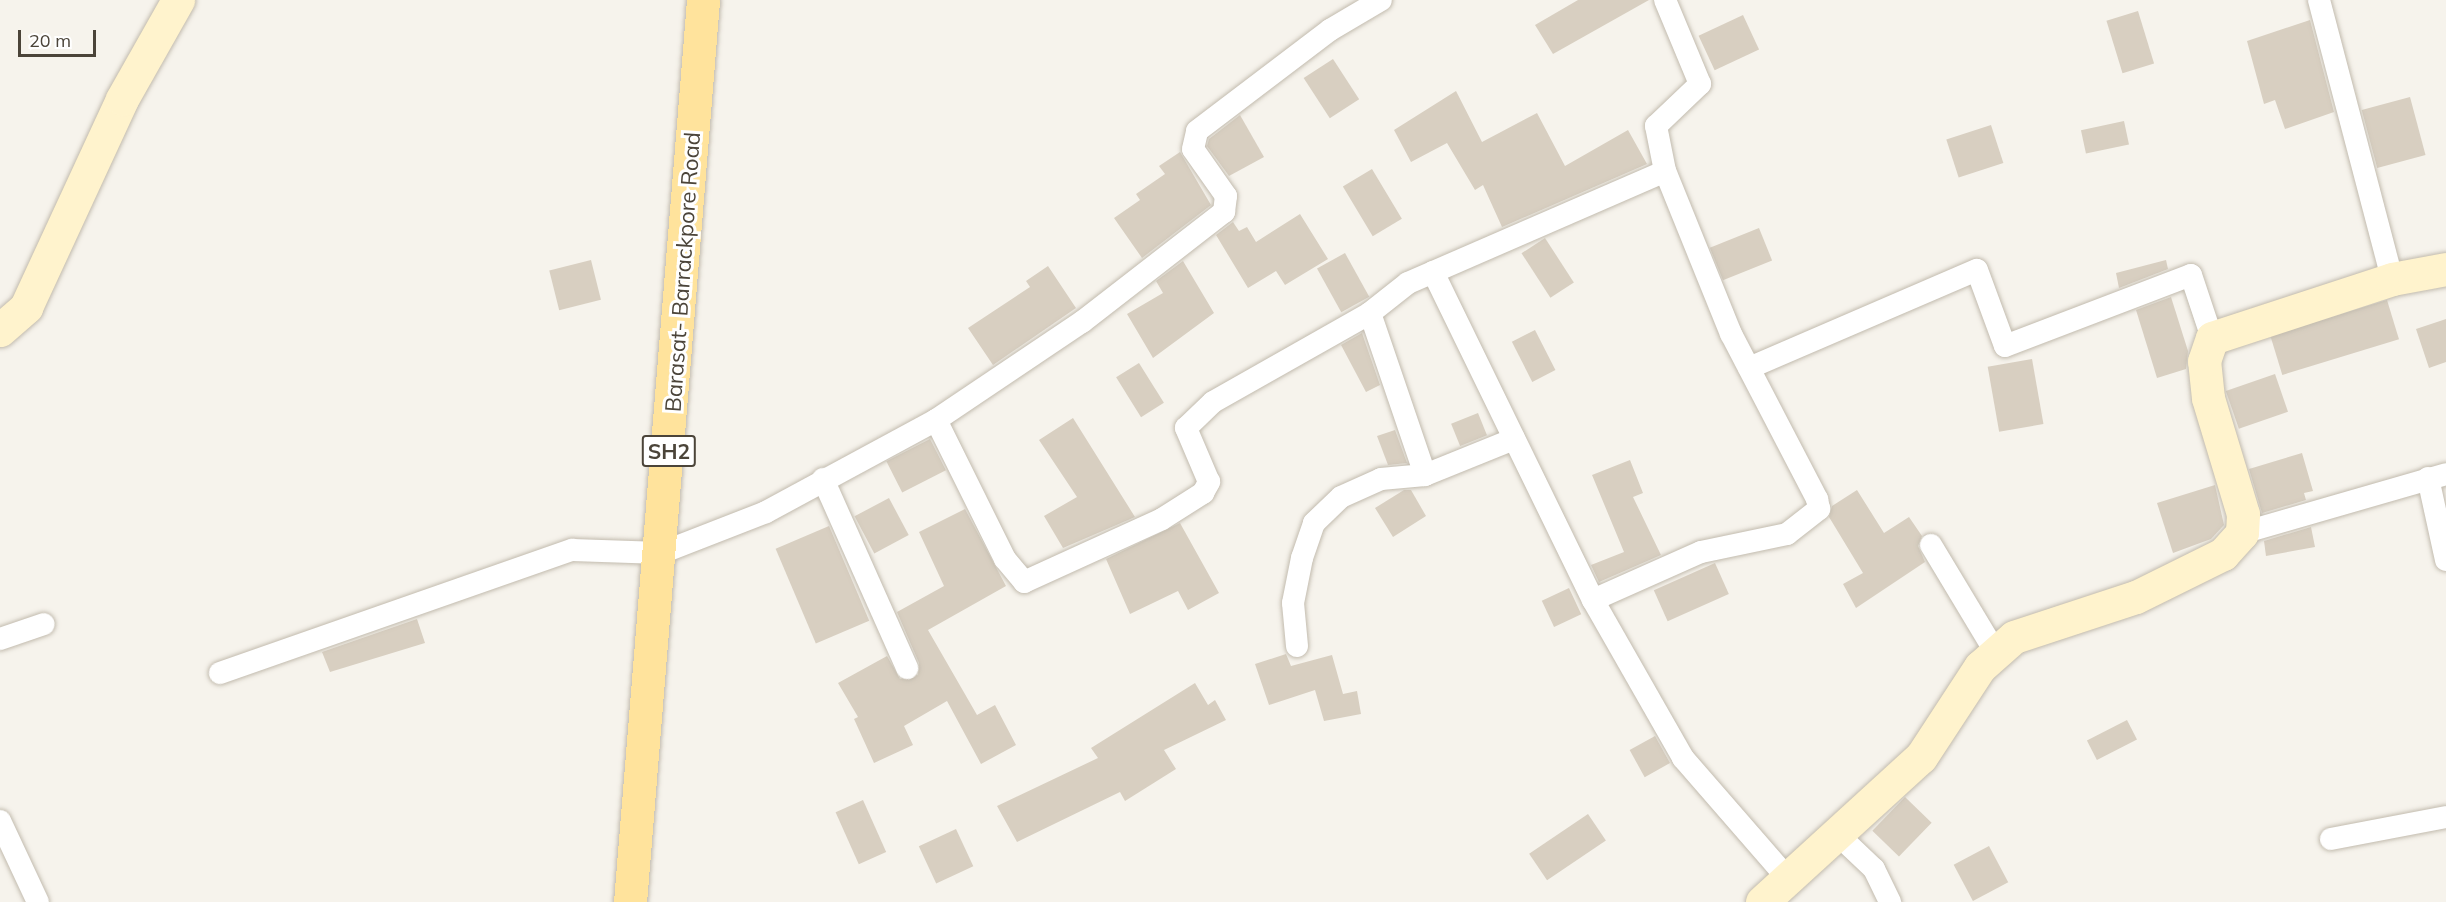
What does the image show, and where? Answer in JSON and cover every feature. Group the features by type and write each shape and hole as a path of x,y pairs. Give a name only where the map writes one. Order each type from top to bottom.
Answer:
{"main road":[{"name":"Barasat- Barrackpore Road","path":"630,902 661,553 703,0"}],"street":[{"path":"0,330 26,307 122,99 178,0"},
{"path":"220,673 572,550 661,553 766,512 823,479 936,420 1082,322 1224,212 1226,196 1193,149 1197,131 1330,30 1381,0"},
{"path":"1593,600 1701,552 1787,534 1819,509 1749,368 1665,171 1656,126 1700,84 1665,0"},
{"path":"2319,0 2392,279"},
{"path":"936,420 1015,577 1035,580 1162,519 1203,493 1209,482 1186,434 1190,422 1213,402 1370,313 1433,272 1665,171"},
{"path":"2212,338 2392,279 2446,269"},
{"path":"1749,368 1977,270 2004,346 2191,275 2212,338 2204,361 2208,398 2243,514 2242,533"},
{"path":"1433,272 1593,600 1683,758 1788,879"},
{"path":"1370,313 1425,475"},
{"path":"1298,646 1293,603 1314,523 1341,497 1371,484 1425,475 1514,440"},
{"path":"1762,902 1788,879 1834,831 1921,757 1980,667 2014,637 2136,597 2223,554 2242,533 2437,476 2446,560"},
{"path":"823,479 907,668"},
{"path":"1931,545 1996,653"},
{"path":"0,639 44,624"},
{"path":"2331,840 2446,817"},
{"path":"0,821 38,902"},
{"path":"1834,831 1874,869 1890,902"}],"building":[{"path":"1578,0 1649,0 1553,54 1535,25"},
{"path":"2138,11 2154,64 2123,73 2106,21"},
{"path":"1743,15 1759,49 1715,70 1699,36"},
{"path":"2310,20 2334,112 2285,129 2275,100 2264,104 2247,41"},
{"path":"1333,59 1359,99 1330,118 1304,78"},
{"path":"1456,91 1482,142 1537,113 1565,166 1628,130 1647,164 1502,227 1483,185 1475,190 1447,143 1411,162 1394,130"},
{"path":"2410,97 2426,155 2377,168 2362,110"},
{"path":"1240,115 1264,157 1229,176 1207,146 1209,139"},
{"path":"2124,121 2129,144 2086,154 2081,130"},
{"path":"1991,125 2003,163 1959,178 1946,140"},
{"path":"1180,152 1211,205 1142,258 1114,218 1140,200 1136,194 1165,174 1159,166"},
{"path":"1372,169 1402,219 1373,236 1343,187"},
{"path":"1300,214 1328,259 1285,285 1276,271 1248,288 1216,235 1233,222 1239,231 1247,227 1256,242"},
{"path":"1759,228 1772,260 1723,280 1710,248"},
{"path":"1545,238 1574,282 1550,298 1522,253"},
{"path":"1345,253 1369,297 1341,312 1317,269"},
{"path":"591,260 601,300 559,310 549,270"},
{"path":"2166,260 2168,269 2119,288 2116,273"},
{"path":"1183,261 1214,313 1153,358 1127,314 1163,293 1156,281"},
{"path":"1048,266 1076,308 993,365 968,328 1030,287 1026,281"},
{"path":"2171,297 2188,351 2186,369 2157,378 2136,310"},
{"path":"2387,300 2399,339 2282,375 2270,336"},
{"path":"2446,319 2446,362 2429,368 2416,329"},
{"path":"1535,330 1555,370 1532,382 1512,342"},
{"path":"1362,333 1380,385 1366,392 1341,345"},
{"path":"2032,359 2043,424 1999,432 1988,367"},
{"path":"1139,363 1164,403 1141,417 1116,377"},
{"path":"2275,374 2288,412 2239,429 2226,391"},
{"path":"1478,413 1487,435 1460,446 1451,424"},
{"path":"1073,418 1135,517 1063,548 1044,516 1077,497 1039,440"},
{"path":"1395,430 1407,463 1388,465 1377,436"},
{"path":"930,439 946,470 902,492 886,461"},
{"path":"2302,453 2313,491 2304,493 2306,500 2262,513 2249,469"},
{"path":"1630,460 1643,493 1633,497 1661,555 1599,582 1591,565 1624,552 1592,475"},
{"path":"2215,485 2224,525 2211,539 2173,553 2157,503"},
{"path":"1404,490 1411,490 1426,516 1393,537 1375,508"},
{"path":"1857,490 1884,533 1909,517 1922,536 1918,546 1925,562 1856,608 1843,584 1863,573 1829,517 1832,506"},
{"path":"889,498 909,535 874,553 855,516"},
{"path":"965,509 1006,586 928,630 977,715 995,705 1016,745 981,764 947,701 904,726 913,745 874,763 854,719 858,717 838,683 887,656 900,679 918,675 919,663 897,612 944,586 919,532"},
{"path":"1180,523 1219,593 1188,610 1178,591 1130,614 1106,559"},
{"path":"829,526 869,621 816,643 776,549"},
{"path":"2311,527 2315,547 2266,556 2264,541"},
{"path":"1715,563 1729,594 1668,621 1654,590"},
{"path":"1569,588 1581,614 1554,627 1542,601"},
{"path":"417,619 425,643 330,672 322,652"},
{"path":"1286,654 1291,666 1332,655 1343,694 1357,691 1361,714 1324,721 1315,690 1269,705 1255,664"},
{"path":"1195,683 1208,705 1215,700 1226,720 1164,750 1176,769 1125,801 1120,792 1017,842 997,806 1098,758 1091,748"},
{"path":"2127,720 2137,740 2097,760 2087,740"},
{"path":"1655,736 1670,763 1645,777 1630,750"},
{"path":"1905,797 1932,823 1899,857 1872,831"},
{"path":"863,800 886,852 859,864 836,812"},
{"path":"1588,814 1606,841 1547,880 1529,854"},
{"path":"956,829 973,866 936,883 919,846"},
{"path":"1989,846 2008,882 1973,901 1954,865"}]}
